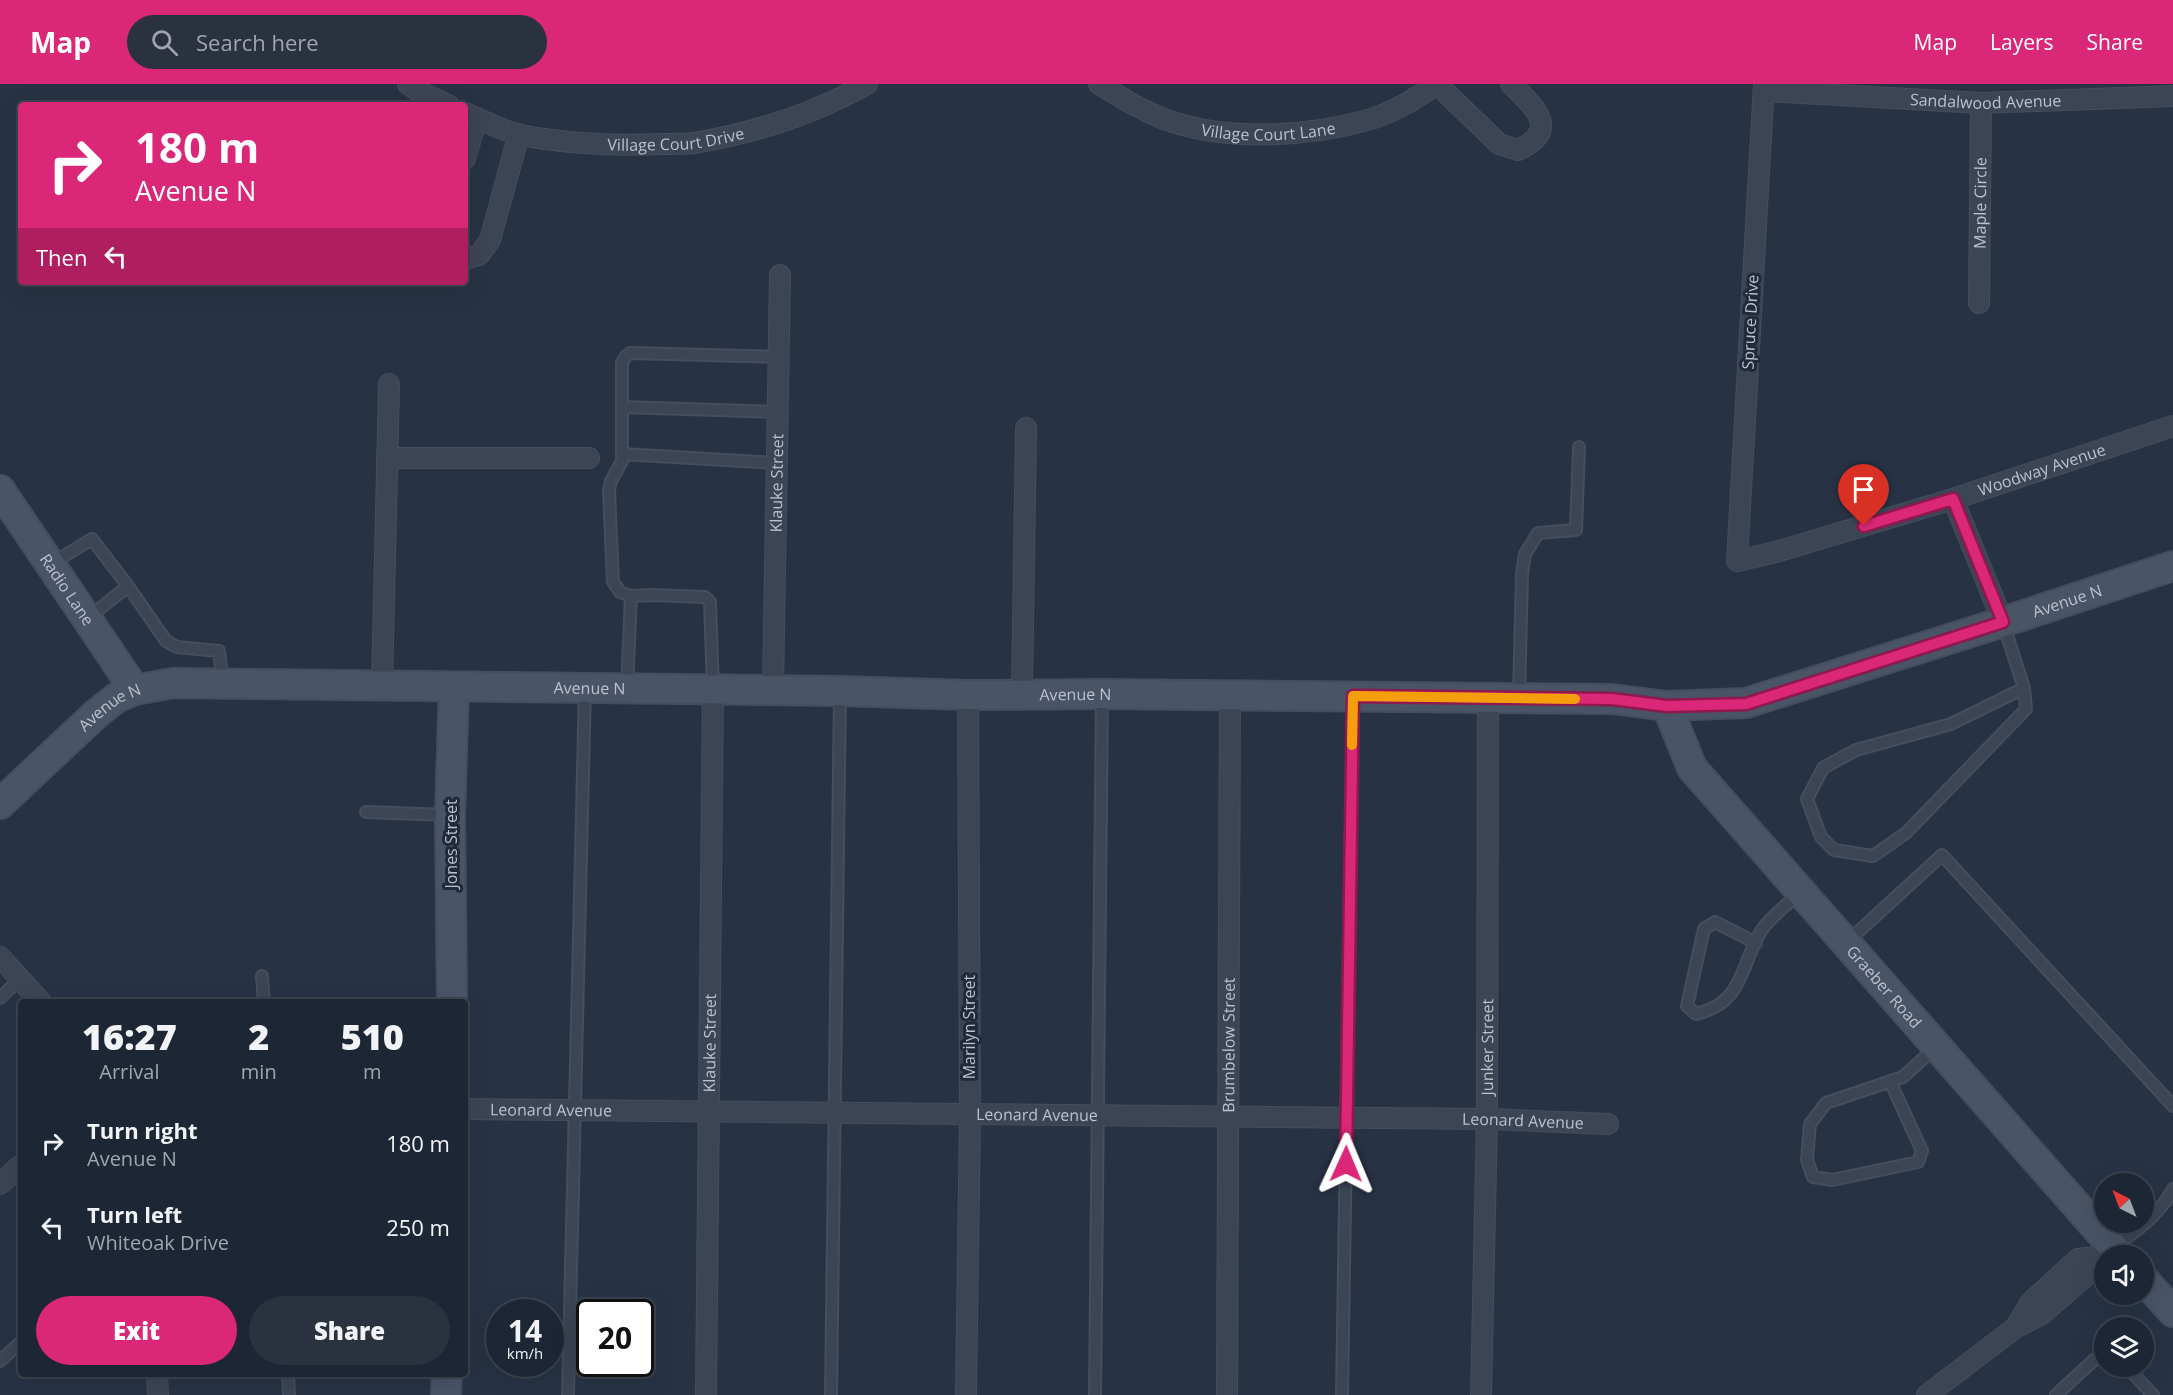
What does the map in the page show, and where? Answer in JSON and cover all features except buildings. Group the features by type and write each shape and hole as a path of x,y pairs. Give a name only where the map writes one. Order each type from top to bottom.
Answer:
{"street":[{"path":"408,84 442,102"},
{"name":"Village Court Drive","path":"471,115 519,134 579,142 639,145 693,143 756,129 804,114 867,84"},
{"name":"Village Court Lane","path":"1099,84 1135,106 1166,119 1210,130 1267,135 1317,131 1370,120 1416,98 1437,84"},
{"path":"1437,84 1499,144 1518,150 1533,143 1540,132 1540,118 1531,104 1511,84"},
{"name":"Sandalwood Avenue","path":"1764,88 1981,103 2173,96"},
{"name":"Spruce Drive","path":"1737,561 1764,88"},
{"name":"Maple Circle","path":"1979,303 1981,103"},
{"path":"468,137 471,115"},
{"path":"468,258 479,255 490,240 519,134"},
{"name":"Klauke Street","path":"774,690 780,274"},
{"path":"382,686 389,384"},
{"name":"Woodway Avenue","path":"1737,561 1776,552 1953,499 2173,426"},
{"path":"1022,693 1026,428"},
{"path":"387,458 589,458"},
{"name":"Radio Lane","path":"0,490 135,690"},
{"path":"1953,499 2003,622"},
{"name":"Avenue N","path":"8,796 116,698 135,690 173,683 713,689 968,695 1022,693 1612,699 1667,706 1746,704 2173,566"},
{"name":"Jones Street","path":"452,999 450,815 454,687"},
{"name":"Klauke Street","path":"706,1395 713,689"},
{"name":"Marilyn Street","path":"966,1395 970,1114 968,695"},
{"name":"Brumbelow Street","path":"1227,1395 1230,695"},
{"name":"Junker Street","path":"1481,1395 1487,1119 1488,698"},
{"name":"Graeber Road","path":"1667,706 1692,768 2105,1245"},
{"path":"0,957 38,999"},
{"name":"Leonard Avenue","path":"468,1109 1487,1119 1608,1124"},
{"path":"0,1184 18,1168"},
{"path":"1927,1395 2015,1328 2031,1302 2078,1259 2094,1256"},
{"path":"2154,1291 2173,1312"},
{"path":"157,1377 158,1395"},
{"path":"446,1395 447,1377"}],"lane":[{"path":"713,689 710,602 705,597 631,596 620,592 613,582 609,491 611,481 622,461 622,363 630,353 779,357"},
{"path":"622,407 778,412"},
{"path":"1519,698 1522,574 1525,554 1538,533 1575,530 1579,447"},
{"path":"622,454 777,464"},
{"path":"50,564 92,539 166,641 177,647 219,651 223,684"},
{"path":"87,619 128,586"},
{"path":"627,688 631,596"},
{"path":"2003,622 2024,688 2026,709 1906,833 1874,856 1834,850 1821,837 1807,799 1823,768 1856,750 1951,724 2024,688"},
{"path":"568,1395 585,688"},
{"path":"831,1395 840,691"},
{"path":"1095,1395 1102,694"},
{"path":"1342,1395 1353,696"},
{"path":"366,812 450,815"},
{"path":"1845,943 1942,855 2173,1106"},
{"path":"1756,943 1715,922 1704,929 1687,1006 1696,1014 1713,1010 1734,991 1762,930 1801,892"},
{"path":"262,976 264,999"},
{"path":"0,998 20,979"},
{"path":"1890,1082 1922,1151 1918,1162 1832,1180 1813,1177 1807,1160 1810,1124 1826,1103 1903,1077 1936,1047"},
{"path":"2121,1245 2160,1209 2173,1189"},
{"path":"0,1361 18,1345"},
{"path":"2056,1395 2094,1361"},
{"path":"288,1377 289,1395"},
{"path":"2136,1377 2153,1395"}],"slow traffic":[{"path":"1352,745 1353,696 1575,699"}],"route":[{"path":"1346,1164 1353,696 1612,699 1667,706 1746,704 2003,622 1953,499 1864,526"}]}
